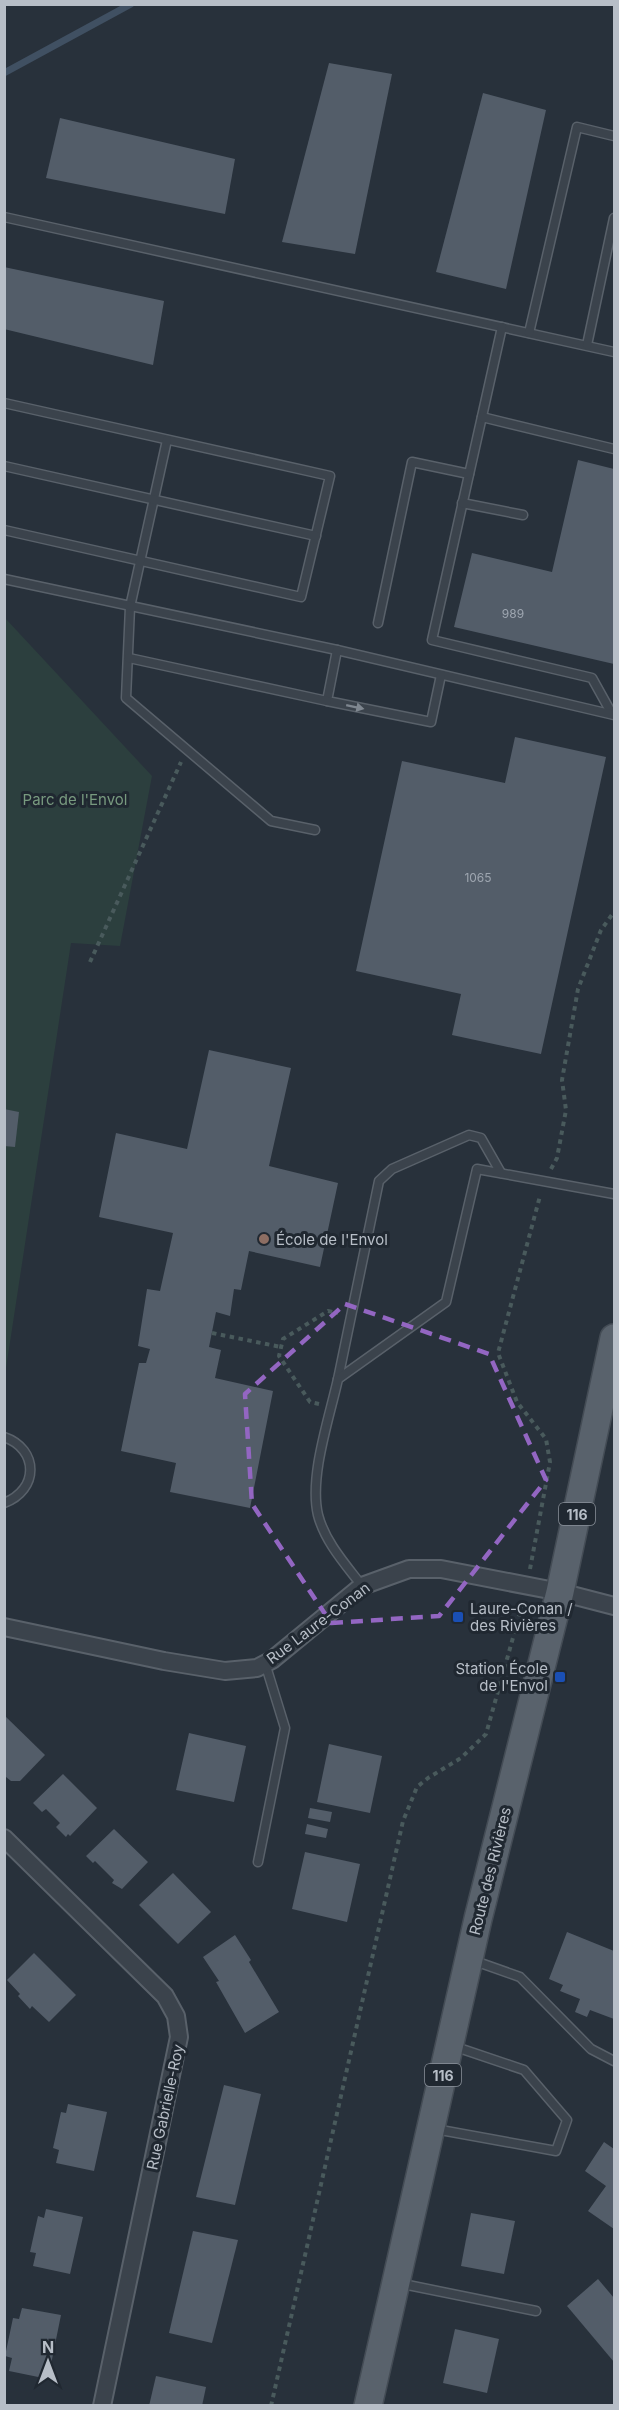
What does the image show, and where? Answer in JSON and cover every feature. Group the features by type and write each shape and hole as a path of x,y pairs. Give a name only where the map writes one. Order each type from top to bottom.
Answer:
{"main road":[{"name":"Route des Rivières","path":"368,2405 469,1959 560,1592 615,1338"}],"street":[{"name":"Rue Laure-Conan","path":"4,1627 164,1661 225,1671 257,1668 362,1586 408,1569 441,1569 560,1592 615,1606"},
{"name":"Rue Gabrielle-Roy","path":"4,1838 165,1996 176,2016 179,2037 102,2406"}],"lane":[{"path":"529,333 577,127 615,136"},
{"path":"4,217 615,351"},
{"path":"587,345 615,218"},
{"path":"502,327 432,640 592,678 613,715"},
{"path":"4,403 330,477 301,597 4,530"},
{"path":"482,417 615,449"},
{"path":"167,440 130,607 126,698 272,821 315,830"},
{"path":"378,623 411,462 469,474"},
{"path":"4,466 316,536"},
{"path":"462,503 523,515"},
{"path":"4,579 337,650 613,715"},
{"path":"327,701 337,650"},
{"path":"129,657 431,722 441,675"},
{"path":"362,1586 332,1546 319,1516 315,1483 379,1181 392,1169 469,1135 481,1138 501,1173"},
{"path":"338,1379 446,1302 477,1169 615,1194"},
{"path":"4,1437 19,1444 24,1450 30,1467 30,1475 25,1489 12,1500 4,1503"},
{"path":"258,1862 285,1728 265,1663"},
{"path":"469,1959 520,1977 591,2049 615,2061"},
{"path":"431,2128 556,2151 567,2120 524,2070 450,2045"},
{"path":"396,2283 536,2311"}],"path":[{"path":"90,962 183,756"},
{"path":"531,1563 550,1462 546,1439 518,1402 498,1353 536,1207 556,1158 566,1110 562,1080 578,989 601,930 615,912"},
{"path":"332,1406 310,1402 279,1356 280,1347 283,1339 328,1311 351,1316"},
{"path":"212,1332 280,1347"},
{"path":"271,2406 404,1821 417,1787 470,1751 486,1734 521,1614"}],"highlighted area":[{"path":"345,1304 489,1354 546,1480 439,1616 331,1623 252,1504 245,1394"}],"green space":[{"name":"Parc de l'Envol","path":"5,618 152,776 120,946 71,943 5,1375"}],"building":[{"path":"329,63 392,74 355,254 282,242"},
{"path":"483,93 546,110 506,289 436,272"},
{"path":"60,118 235,159 225,214 46,178"},
{"path":"4,267 164,301 153,365 4,329"},
{"path":"578,460 614,469 614,664 454,627 472,553 552,572"},
{"path":"515,737 606,757 541,1054 452,1035 461,994 356,971 402,761 505,783"},
{"path":"209,1050 291,1068 269,1166 338,1183 320,1267 249,1251 241,1290 234,1289 230,1316 216,1312 209,1347 221,1350 215,1378 273,1391 250,1508 170,1492 176,1463 121,1451 139,1363 146,1363 150,1349 138,1346 147,1289 160,1291 173,1233 99,1217 116,1133 187,1149"},
{"path":"4,1109 19,1112 15,1147 4,1146"},
{"path":"4,1715 45,1755 20,1781 11,1781 6,1777"},
{"path":"189,1733 246,1746 234,1802 176,1790"},
{"path":"329,1744 382,1756 370,1813 317,1802"},
{"path":"63,1774 97,1808 70,1836 68,1834 66,1837 56,1827 60,1823 46,1809 42,1812 33,1803"},
{"path":"310,1808 332,1812 330,1822 308,1818"},
{"path":"307,1824 328,1829 326,1838 305,1834"},
{"path":"114,1829 148,1862 122,1889 112,1883 114,1880 95,1861 93,1863 86,1856"},
{"path":"305,1852 360,1864 347,1922 292,1909"},
{"path":"173,1873 211,1912 178,1944 139,1905"},
{"path":"567,1932 614,1951 614,2019 590,2010 587,2017 575,2012 580,1999 560,1991 563,1985 549,1979"},
{"path":"235,1935 279,2012 245,2033 216,1982 219,1981 203,1957"},
{"path":"34,1953 76,1995 49,2022 32,2006 30,2009 7,1980"},
{"path":"224,2085 261,2094 235,2205 196,2197"},
{"path":"68,2104 107,2112 94,2171 56,2163 59,2150 53,2148 61,2112 66,2113"},
{"path":"604,2142 614,2149 614,2229 588,2211 606,2186 585,2171"},
{"path":"46,2209 83,2217 70,2274 33,2266 36,2253 30,2252 38,2216 44,2218"},
{"path":"471,2213 515,2221 504,2274 461,2266"},
{"path":"193,2231 238,2240 212,2343 169,2333"},
{"path":"598,2279 614,2298 614,2362 567,2306"},
{"path":"22,2308 61,2315 48,2379 9,2371 12,2358 5,2356 13,2318 19,2319"},
{"path":"455,2329 499,2339 487,2393 443,2383"},
{"path":"156,2376 206,2387 202,2406 149,2406"}],"waterway":[{"path":"4,73 131,4"}],"place":[{"name":"École de l'Envol","path":"264,1239"},
{"name":"Laure-Conan / des Rivières","path":"458,1617"},
{"name":"Station École de l'Envol","path":"560,1677"}]}
